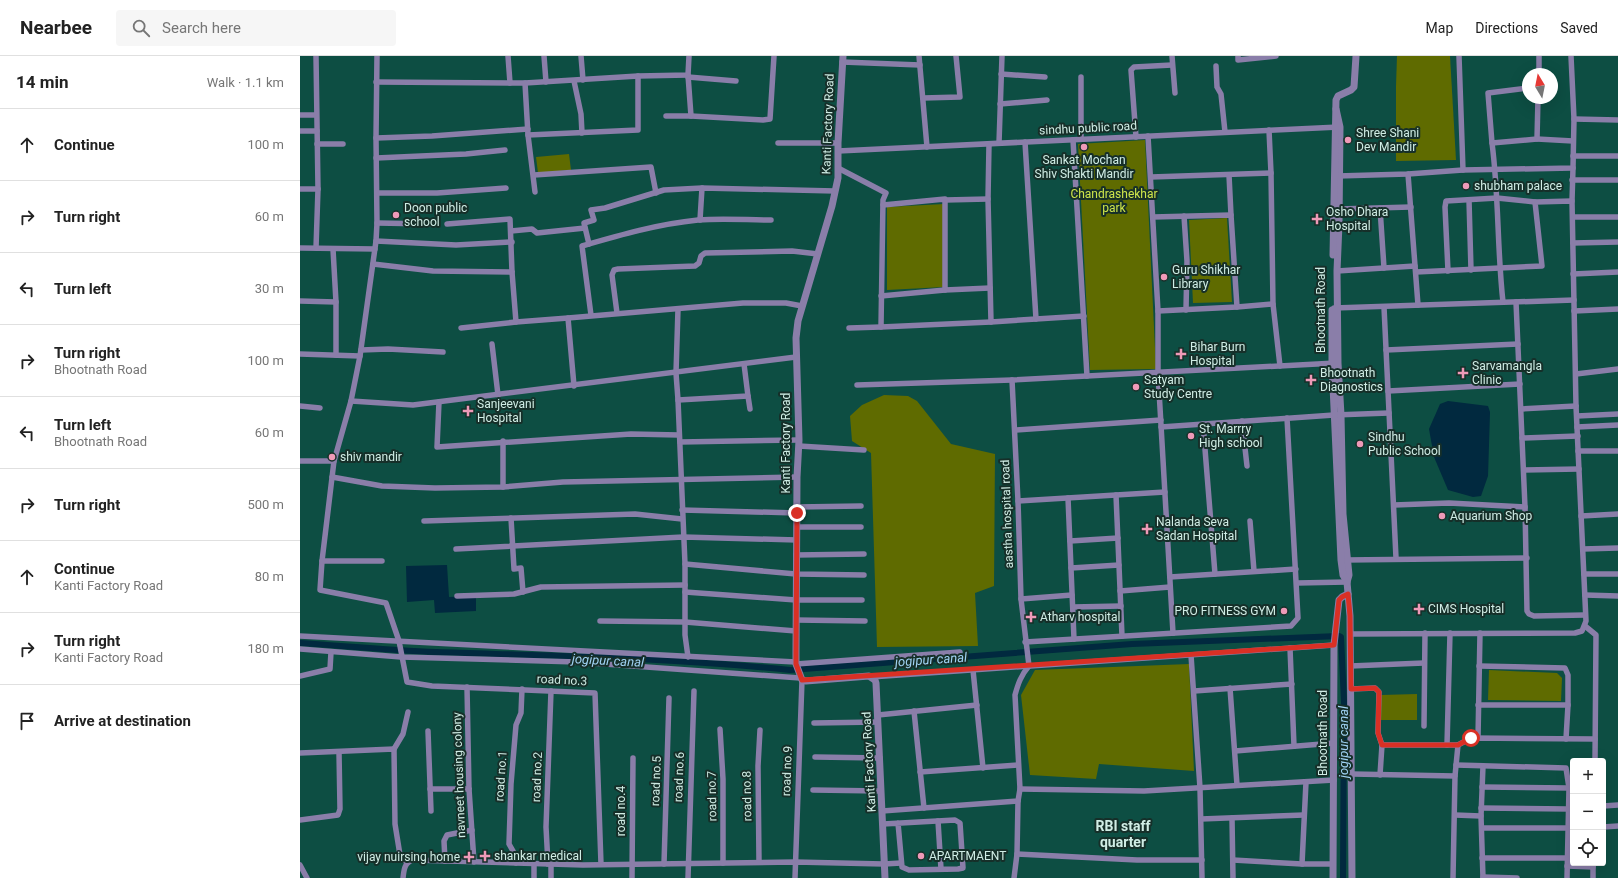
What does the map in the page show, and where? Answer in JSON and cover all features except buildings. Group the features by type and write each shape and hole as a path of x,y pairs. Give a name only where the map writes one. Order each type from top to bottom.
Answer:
{"street":[{"path":"316,56 318,189 316,248"},
{"path":"377,56 376,241 361,353 351,401 334,461 320,590 386,602 399,643 401,656"},
{"path":"508,56 510,82"},
{"path":"544,56 546,82"},
{"path":"581,56 583,80"},
{"path":"689,56 688,76 691,116"},
{"path":"666,116 763,120 770,119 774,56"},
{"path":"919,56 927,147"},
{"path":"923,98 960,97 956,56"},
{"path":"999,143 1002,56"},
{"path":"1172,56 1175,93"},
{"path":"1238,56 1238,60 1276,56"},
{"name":"Bhootnath Road","path":"1352,878 1351,634 1347,582 1343,575 1344,560 1334,308 1337,176 1336,109 1338,96 1354,87 1356,56"},
{"path":"1459,56 1463,170"},
{"path":"1539,56 1539,68"},
{"path":"1351,634 1575,633 1582,631 1585,626 1585,595 1576,406 1572,201 1574,119 1571,56"},
{"path":"842,59 920,65"},
{"name":"Kanti Factory Road","path":"800,678 797,664 796,631 797,477 799,443 796,338 798,320 835,191 838,168 842,59"},
{"path":"1136,137 1132,69 1172,66"},
{"path":"1216,66 1217,87 1221,94 1225,132"},
{"path":"1001,74 1045,77"},
{"path":"376,82 525,83 638,76 688,76 736,81"},
{"path":"376,138 528,132 582,133 638,130 638,76"},
{"path":"1081,77 1081,139"},
{"path":"574,81 581,114 582,133"},
{"path":"525,83 528,132 535,192"},
{"path":"1503,302 1496,170 1488,93 1522,89"},
{"path":"1000,104 1047,100"},
{"path":"1537,139 1538,104"},
{"path":"300,116 316,114"},
{"path":"1574,119 1618,120"},
{"name":"sindhu public road","path":"838,151 1337,127"},
{"path":"1269,130 1273,304 1280,366"},
{"path":"300,131 316,131"},
{"path":"1148,136 1158,311 1158,373 1173,632"},
{"path":"1492,143 1537,139 1573,141"},
{"path":"1072,140 1087,376"},
{"path":"1025,142 1036,319"},
{"path":"778,143 838,143"},
{"path":"317,144 343,144"},
{"path":"989,144 988,199 991,322"},
{"path":"376,158 466,154 505,150"},
{"path":"1573,156 1618,156"},
{"path":"534,175 651,167 656,193"},
{"path":"838,168 886,193 883,200 881,327"},
{"path":"1337,176 1408,174 1463,170 1573,168"},
{"path":"1151,177 1271,173"},
{"path":"1408,174 1418,305"},
{"path":"1229,175 1230,215 1237,307"},
{"name":"Bhootnath Road","path":"1334,308 1339,209 1337,176"},
{"path":"1572,180 1618,180"},
{"path":"377,193 437,193 506,188"},
{"path":"590,244 584,223 594,220 591,210 604,208 664,190 702,188 835,191"},
{"path":"700,220 702,188"},
{"path":"300,189 318,189"},
{"path":"1448,271 1446,201 1497,198 1535,202 1572,201"},
{"path":"883,205 945,200 988,199"},
{"path":"945,200 945,290"},
{"path":"1469,200 1471,270"},
{"path":"1336,271 1384,268 1448,271 1542,266 1535,202"},
{"path":"1339,209 1411,207"},
{"path":"1380,208 1384,268"},
{"path":"1153,217 1230,215"},
{"path":"1184,216 1186,310"},
{"path":"1573,217 1618,217"},
{"path":"447,224 510,219 516,322"},
{"path":"591,315 582,246 653,228 700,220 771,220"},
{"path":"377,223 430,224"},
{"path":"511,231 532,229 537,233 585,228"},
{"path":"376,241 456,245 512,242"},
{"path":"1573,243 1618,242"},
{"path":"300,248 333,250 375,249"},
{"path":"333,250 336,302 336,355"},
{"path":"617,312 612,276 614,270 695,266 699,263 701,256 705,253 792,251 818,254"},
{"path":"373,264 433,271 512,272"},
{"path":"1573,274 1618,272"},
{"path":"881,296 945,290 990,288"},
{"path":"1334,308 1574,300"},
{"path":"300,301 336,302"},
{"path":"1516,302 1524,470 1528,611 1529,614 1534,616 1585,614"},
{"path":"462,328 617,312 678,309 743,303 802,306"},
{"path":"1158,311 1273,304"},
{"path":"1384,306 1396,558"},
{"path":"678,309 676,373 685,564 685,635 688,657"},
{"path":"1574,311 1618,309"},
{"path":"849,328 991,322 1084,316"},
{"path":"568,318 574,386"},
{"path":"492,344 498,395"},
{"path":"1386,350 1518,344"},
{"path":"300,354 336,355 388,349 443,352"},
{"path":"351,401 414,405 796,357"},
{"path":"857,385 1012,380 1335,363"},
{"path":"744,364 750,409"},
{"path":"1576,374 1618,370"},
{"name":"aastha hospital road","path":"1012,380 1021,599 1028,663"},
{"path":"1388,391 1520,384"},
{"path":"678,400 748,396"},
{"path":"439,402 437,447 631,434 679,435"},
{"path":"300,406 320,408"},
{"path":"1521,409 1576,406"},
{"path":"1161,427 1338,415 1389,414"},
{"path":"1577,416 1618,414"},
{"path":"1025,645 1074,639 1292,626 1298,618 1287,418"},
{"path":"1014,430 1161,420"},
{"path":"1242,421 1247,466"},
{"path":"1203,424 1215,574"},
{"path":"1577,427 1618,425"},
{"path":"1522,438 1578,436"},
{"path":"503,442 503,487"},
{"path":"680,442 799,443 864,450"},
{"path":"1578,451 1618,451"},
{"path":"300,461 334,461"},
{"path":"1524,470 1579,469"},
{"path":"332,477 382,486 435,488 503,487 563,482 797,477"},
{"path":"1018,501 1165,492"},
{"path":"1116,495 1122,636"},
{"path":"1068,498 1074,639"},
{"path":"1394,505 1449,503 1525,507"},
{"path":"682,510 797,510 861,506"},
{"path":"424,521 635,514 682,519"},
{"path":"1581,516 1618,514"},
{"path":"510,518 514,568 521,568 523,592"},
{"path":"1250,521 1254,571"},
{"path":"797,527 861,527"},
{"path":"456,549 683,537 796,540"},
{"path":"1070,541 1118,538"},
{"path":"1583,549 1618,548"},
{"path":"796,555 864,554"},
{"path":"1344,560 1396,558 1527,558"},
{"path":"322,561 382,561"},
{"path":"685,564 796,574 864,575"},
{"path":"1071,568 1119,566"},
{"path":"1170,577 1296,569"},
{"path":"1584,574 1618,574"},
{"path":"1297,583 1347,582"},
{"path":"457,596 514,594 541,587 685,585"},
{"path":"1120,591 1170,587"},
{"path":"685,592 796,600 862,600"},
{"name":"Bhootnath Road","path":"1333,878 1334,642 1339,600 1348,594"},
{"path":"1021,599 1072,595"},
{"path":"1585,595 1618,596"},
{"path":"1073,607 1121,606"},
{"path":"796,620 865,621"},
{"path":"600,621 685,622 796,631"},
{"path":"1585,626 1596,635 1595,758"},
{"path":"1424,726 1425,633"},
{"path":"1447,745 1450,633"},
{"path":"1478,738 1480,633"},
{"path":"300,636 399,643 688,657 797,664 960,652"},
{"path":"300,649 401,656 577,662 800,678 806,681 973,670 1028,663 1191,655 1290,648 1334,642"},
{"path":"1290,648 1294,746"},
{"path":"300,676 330,669 331,652"},
{"path":"1191,655 1200,788 1202,878"},
{"name":"road no.3","path":"401,656 407,682 432,686 595,693 601,864"},
{"path":"1014,878 1017,854 1018,801 1020,788 1015,695 1017,684 1028,663"},
{"path":"1350,666 1424,663"},
{"path":"1479,666 1566,668 1568,675 1566,739"},
{"path":"973,670 983,768"},
{"name":"Kanti Factory Road","path":"871,677 876,683 885,878"},
{"name":"road no.9","path":"795,878 800,678"},
{"path":"1194,691 1292,684"},
{"name":"navneet housing colony","path":"467,687 469,788 474,862"},
{"path":"1230,688 1237,785"},
{"path":"1351,689 1375,688 1379,692 1378,733 1382,745 1380,775"},
{"name":"road no.1","path":"516,863 513,851 509,844 511,784 516,725 521,713 522,689"},
{"name":"road no.2","path":"551,691 546,827 551,878"},
{"name":"road no.6","path":"688,878 694,691"},
{"name":"road no.5","path":"664,864 669,698"},
{"path":"878,715 977,705"},
{"path":"1478,706 1568,705"},
{"path":"914,711 924,808"},
{"path":"407,863 400,855 395,824 394,749 403,734 408,712"},
{"path":"814,723 878,722"},
{"name":"road no.7","path":"720,729 723,779 723,863"},
{"name":"road no.8","path":"759,862 758,766 760,730"},
{"path":"428,731 431,811"},
{"path":"1382,745 1458,745 1471,738 1595,739"},
{"path":"1235,751 1334,743"},
{"path":"1453,878 1455,776 1458,745"},
{"path":"300,753 394,749"},
{"path":"300,820 338,815 340,809 339,752"},
{"path":"815,757 880,758"},
{"name":"road no.4","path":"632,878 633,758"},
{"path":"920,772 1018,765"},
{"path":"1456,766 1570,767"},
{"path":"1482,766 1481,816 1483,878 1517,878"},
{"path":"1566,768 1568,788 1567,878"},
{"path":"1352,774 1455,776"},
{"path":"1020,788 1144,791 1334,780"},
{"path":"1302,864 1306,782"},
{"path":"1482,787 1568,788"},
{"path":"430,789 469,788"},
{"path":"814,790 881,791"},
{"path":"882,810 1018,801"},
{"path":"1606,806 1618,805"},
{"path":"1481,808 1568,809"},
{"path":"1201,819 1304,815"},
{"path":"1455,815 1481,816"},
{"path":"1232,818 1233,878"},
{"path":"882,824 898,823 955,820 960,823 963,866 961,869 908,870 902,867 898,823"},
{"path":"938,821 941,869"},
{"path":"1606,827 1618,826"},
{"path":"1482,828 1568,828"},
{"path":"445,861 444,841 448,834 472,830"},
{"path":"1017,854 1137,860 1202,860"},
{"path":"1482,858 1567,858"},
{"path":"403,878 407,863 413,860 534,864 759,862 901,863"},
{"path":"1233,860 1302,864 1332,864"},
{"path":"534,864 534,878"},
{"path":"300,865 307,878"},
{"path":"1593,866 1593,878"}],"green space":[{"path":"1397,56 1450,56 1456,160 1396,161"},
{"name":"Chandrashekhar park","path":"1145,140 1156,369 1090,370 1078,144"},
{"path":"569,154 571,170 538,173 536,157"},
{"path":"944,204 944,287 887,290 887,207"},
{"path":"1227,218 1232,302 1193,303 1189,220"},
{"path":"884,395 908,396 917,401 951,444 995,454 994,586 975,593 978,646 877,647 871,453 852,441 850,416 862,405"},
{"path":"1189,664 1194,771 1099,764 1096,779 1030,775 1021,695 1035,670"},
{"path":"1489,670 1557,673 1562,678 1561,701 1488,700"},
{"path":"1417,694 1417,720 1380,720 1381,695"}],"water":[{"path":"1448,401 1488,406 1490,412 1488,476 1481,496 1473,497 1448,490 1434,457 1429,429 1440,404"},
{"path":"447,565 449,597 476,596 476,611 435,613 434,600 407,602 406,566"}],"waterway":[{"name":"jogipur canal","path":"300,643 436,652 657,660 790,670 1132,644 1339,636 1341,637 1344,702 1343,878"}],"place":[{"name":"Shree Shani Dev Mandir","path":"1348,140"},
{"name":"Sankat Mochan Shiv Shakti Mandir","path":"1084,147"},
{"name":"shubham palace","path":"1466,186"},
{"name":"Doon public school","path":"396,215"},
{"name":"Osho Dhara Hospital","path":"1317,219"},
{"name":"Guru Shikhar Library","path":"1164,277"},
{"name":"Bihar Burn Hospital","path":"1181,354"},
{"name":"Sarvamangla Clinic","path":"1463,373"},
{"name":"Bhootnath Diagnostics","path":"1311,380"},
{"name":"Satyam Study Centre","path":"1136,387"},
{"name":"Sanjeevani Hospital","path":"468,411"},
{"name":"St. Marrry High school","path":"1191,436"},
{"name":"Sindhu Public School","path":"1360,444"},
{"name":"shiv mandir","path":"332,457"},
{"name":"Aquarium Shop","path":"1442,516"},
{"name":"Nalanda Seva Sadan Hospital","path":"1147,529"},
{"name":"CIMS Hospital","path":"1419,609"},
{"name":"PRO FITNESS GYM","path":"1284,611"},
{"name":"Atharv hospital","path":"1031,617"},
{"name":"shankar medical","path":"485,856"},
{"name":"APARTMAENT","path":"921,856"},
{"name":"vijay nuirsing home","path":"469,857"}],"district":[{"name":"RBI staff quarter","path":"1123,834"}],"route":[{"path":"797,513 796,664 802,680 806,681 865,676 871,677 1334,645 1339,600 1348,594 1350,616 1351,689 1375,688 1379,692 1378,733 1382,745 1458,745 1471,738"}]}
